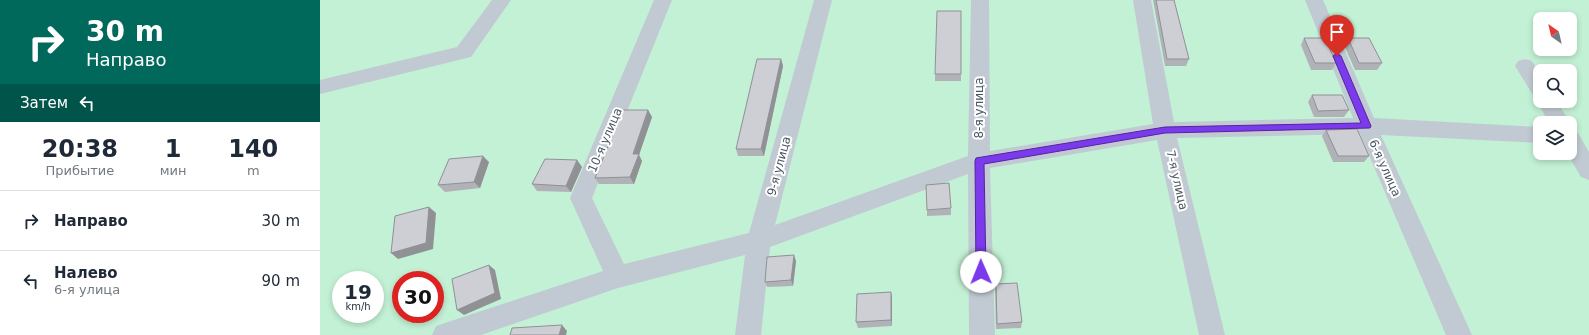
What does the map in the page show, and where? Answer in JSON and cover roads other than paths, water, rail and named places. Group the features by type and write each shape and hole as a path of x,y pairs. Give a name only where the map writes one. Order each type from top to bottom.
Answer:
{"street":[{"path":"320,87 464,52 502,0"},
{"name":"10-я улица","path":"618,277 580,198 663,0"},
{"name":"9-я улица","path":"748,335 759,241 823,0"},
{"name":"8-я улица","path":"980,0 979,161 982,335"},
{"name":"7-я улица","path":"1142,0 1165,130 1212,335"},
{"name":"6-я улица","path":"1314,0 1367,126 1459,335"},
{"path":"1525,66 1533,79"},
{"path":"445,335 618,277 759,241 979,161 1165,130 1367,126 1533,135"},
{"path":"1577,139 1589,140"},
{"path":"1577,151 1589,172"}]}
